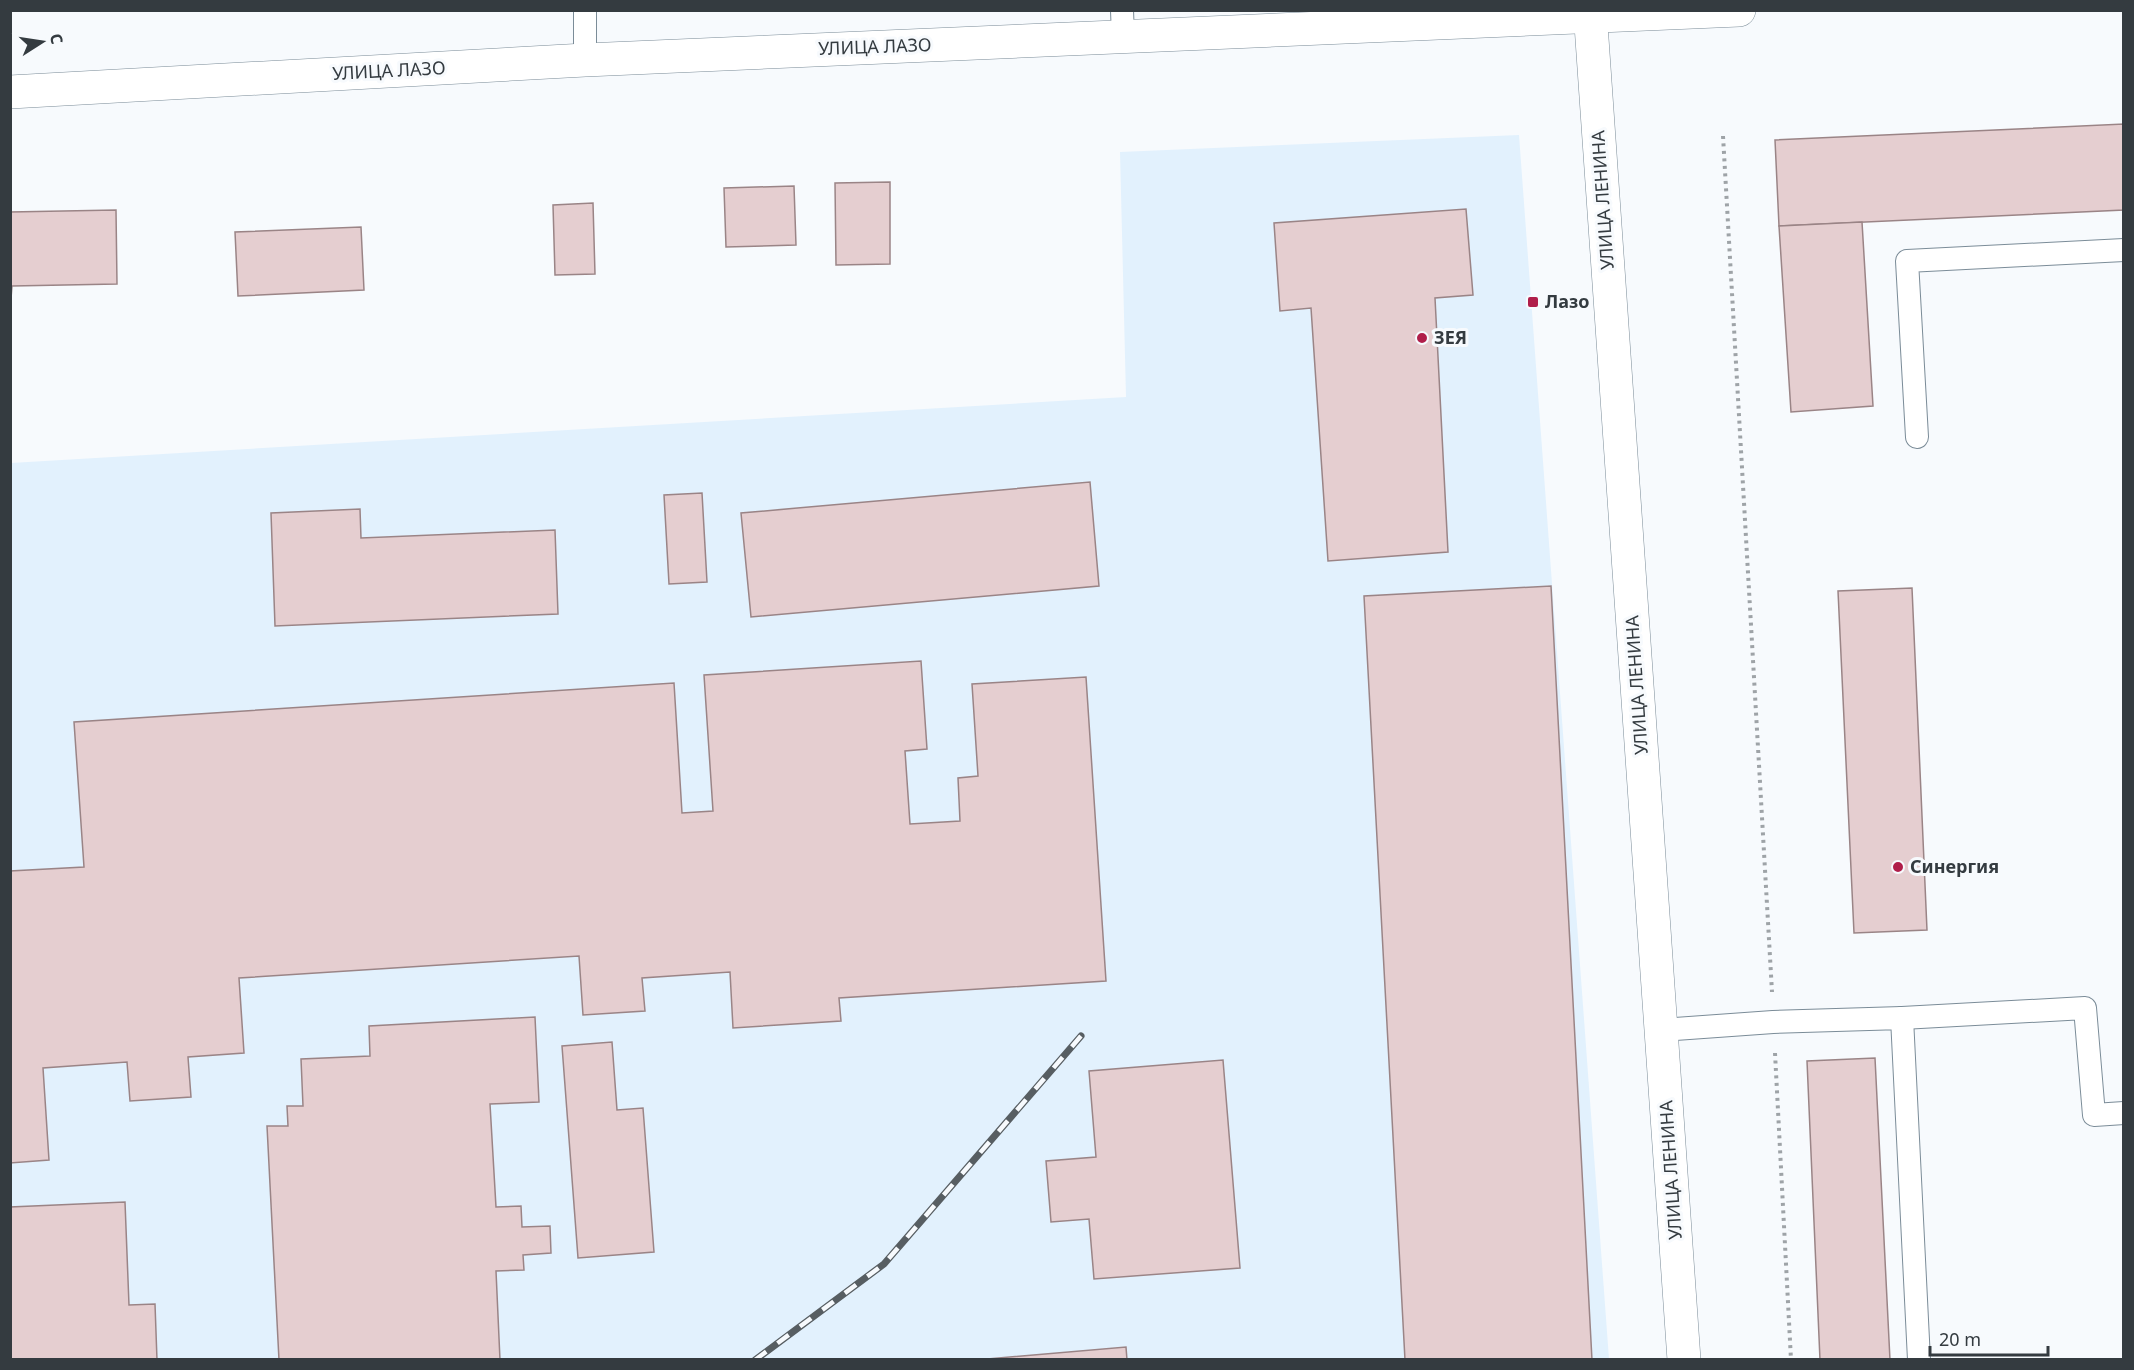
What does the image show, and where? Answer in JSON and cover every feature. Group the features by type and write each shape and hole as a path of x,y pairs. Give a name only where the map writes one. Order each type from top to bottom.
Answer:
{"street":[{"name":"УЛИЦА ЛАЗО","path":"10,92 585,60 1122,24 1481,20 1739,10"},
{"name":"УЛИЦА ЛЕНИНА","path":"1590,14 1684,1359"}],"lane":[{"path":"585,10 585,60"},
{"path":"1917,437 1907,261 2124,250"},
{"path":"1661,1030 1773,1022 2085,1008 2094,1115 2124,1113"},
{"path":"1902,1018 1919,1359"}],"path":[{"path":"1723,136 1791,1359"}],"shaded area":[{"path":"1519,135 1609,1359 11,1360 11,463 1126,397 1120,152"}],"building":[{"path":"2124,124 2124,210 1779,226 1775,140"},
{"path":"890,182 890,264 836,265 835,183"},
{"path":"794,186 796,245 726,247 724,188"},
{"path":"593,203 595,274 555,275 553,205"},
{"path":"1466,209 1473,295 1435,298 1448,552 1328,561 1311,308 1280,311 1274,223"},
{"path":"116,210 117,284 12,286 10,311 10,212"},
{"path":"1862,222 1873,406 1791,412 1779,226"},
{"path":"361,227 364,290 238,296 235,232"},
{"path":"1090,482 1099,586 751,617 741,513"},
{"path":"702,493 707,582 669,584 664,495"},
{"path":"360,509 361,538 555,530 558,614 275,626 271,513"},
{"path":"1551,586 1592,1360 1405,1360 1364,596"},
{"path":"1912,588 1927,930 1854,933 1838,591"},
{"path":"921,661 927,749 905,751 910,824 960,821 958,778 978,776 972,684 1086,677 1106,981 839,998 841,1021 733,1028 730,972 642,978 645,1011 583,1015 579,956 239,978 244,1053 188,1057 191,1097 130,1101 127,1062 43,1068 49,1160 10,1163 10,871 84,867 74,722 674,683 682,813 713,811 704,675"},
{"path":"535,1017 539,1102 490,1104 496,1207 521,1206 522,1227 550,1226 551,1253 523,1255 524,1270 496,1271 500,1360 279,1360 267,1126 288,1126 287,1106 303,1106 301,1059 370,1056 369,1026"},
{"path":"612,1042 617,1110 643,1108 654,1252 578,1258 562,1046"},
{"path":"1875,1058 1890,1360 1820,1360 1807,1061"},
{"path":"1223,1060 1240,1268 1094,1279 1089,1219 1051,1222 1046,1161 1096,1157 1089,1071"},
{"path":"125,1202 129,1305 155,1304 157,1360 10,1360 10,1207"},
{"path":"1126,1347 1127,1360 976,1360"}],"railway":[{"path":"755,1360 884,1264 1081,1036"}],"place":[{"name":"Лазо","path":"1533,302"},
{"name":"ЗЕЯ","path":"1422,338"},
{"name":"Синергия","path":"1898,867"}]}
